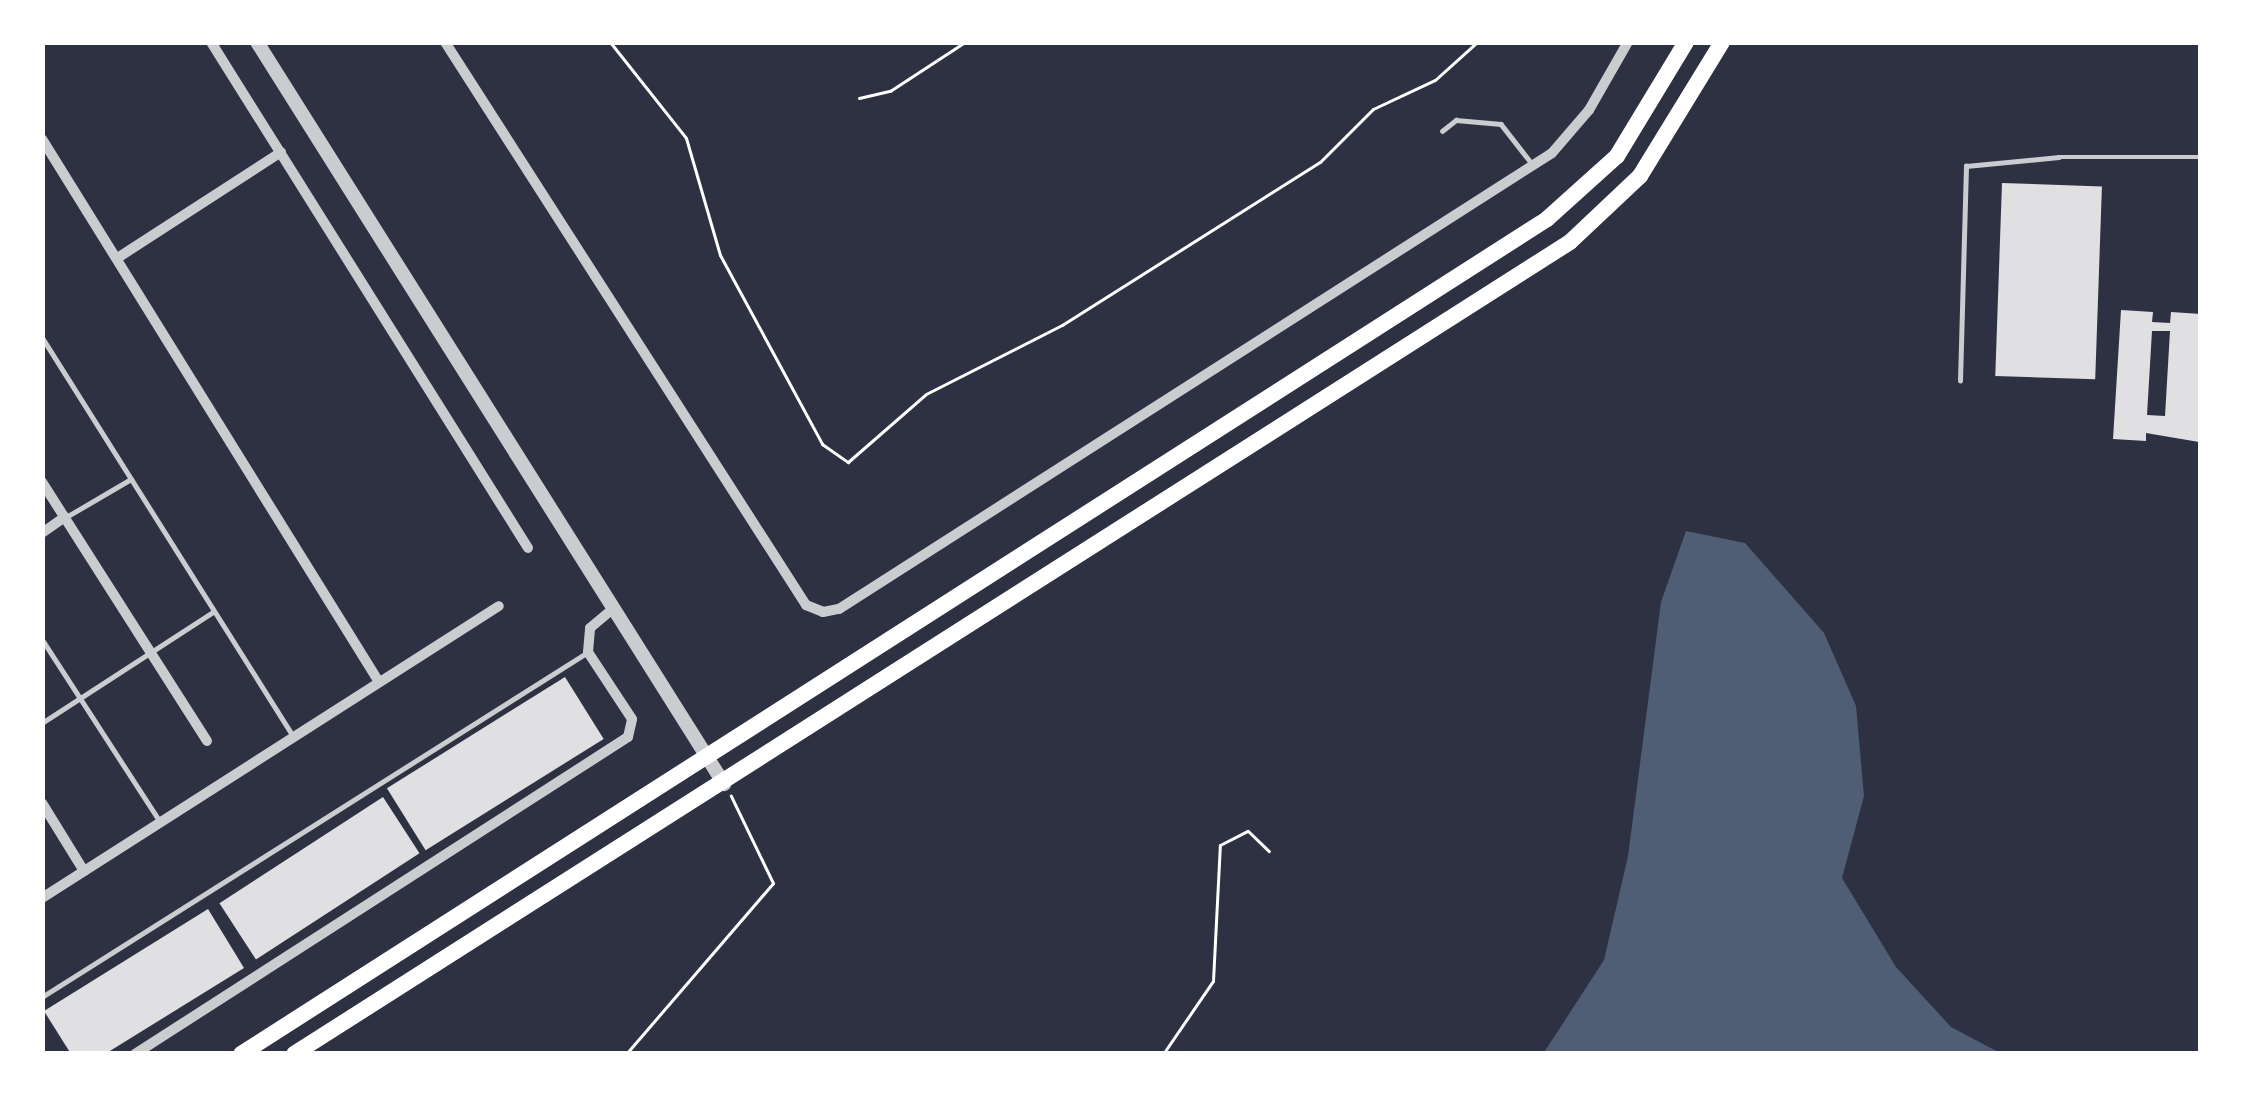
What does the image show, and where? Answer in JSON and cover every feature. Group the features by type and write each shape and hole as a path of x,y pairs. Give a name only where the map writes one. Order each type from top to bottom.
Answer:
{"main road":[{"path":"241,1054 1547,219 1617,156 1686,42"},
{"path":"294,1054 1570,242 1640,176 1722,42"}],"street":[{"path":"211,42 528,548"},
{"path":"256,42 724,784"},
{"path":"445,42 806,605 823,612 879,584 1533,165 1574,133 1628,42"},
{"path":"42,140 119,257 379,682"},
{"path":"119,257 281,152"},
{"path":"42,482 207,741"},
{"path":"42,533 65,518"},
{"path":"42,898 499,606"},
{"path":"135,1054 628,737 632,719 587,652 590,628 614,609"},
{"path":"42,803 84,871"}],"lane":[{"path":"1442,131 1456,120 1501,124 1533,165"},
{"path":"1960,381 1966,166 2059,157 2201,157"},
{"path":"42,337 293,736"},
{"path":"65,518 131,479"},
{"path":"42,723 213,612"},
{"path":"42,640 159,820"},
{"path":"42,997 587,652"}],"path":[{"path":"610,42 686,138 720,255 822,444 848,462 926,394 1062,325 1114,285 1320,162 1373,109 1435,80 1478,42"},
{"path":"859,98 890,91 965,42"},
{"path":"626,1054 773,883 724,784"},
{"path":"1163,1054 1213,981 1220,845 1248,831 1269,851"}],"water":[{"path":"1686,531 1745,543 1824,633 1856,706 1864,796 1842,878 1896,967 1951,1027 2002,1054 1543,1054 1604,960 1628,856 1661,602"}],"building":[{"path":"2002,183 2102,186 2095,379 1995,376"},
{"path":"2121,310 2153,312 2152,322 2170,323 2171,312 2201,314 2199,442 2146,433 2146,441 2113,439","holes":["2152,331 2170,331 2165,416 2147,415"]},
{"path":"565,677 604,739 426,850 387,788"},
{"path":"383,797 419,853 256,959 219,903"},
{"path":"208,909 244,968 105,1054 71,1054 44,1011"}]}
